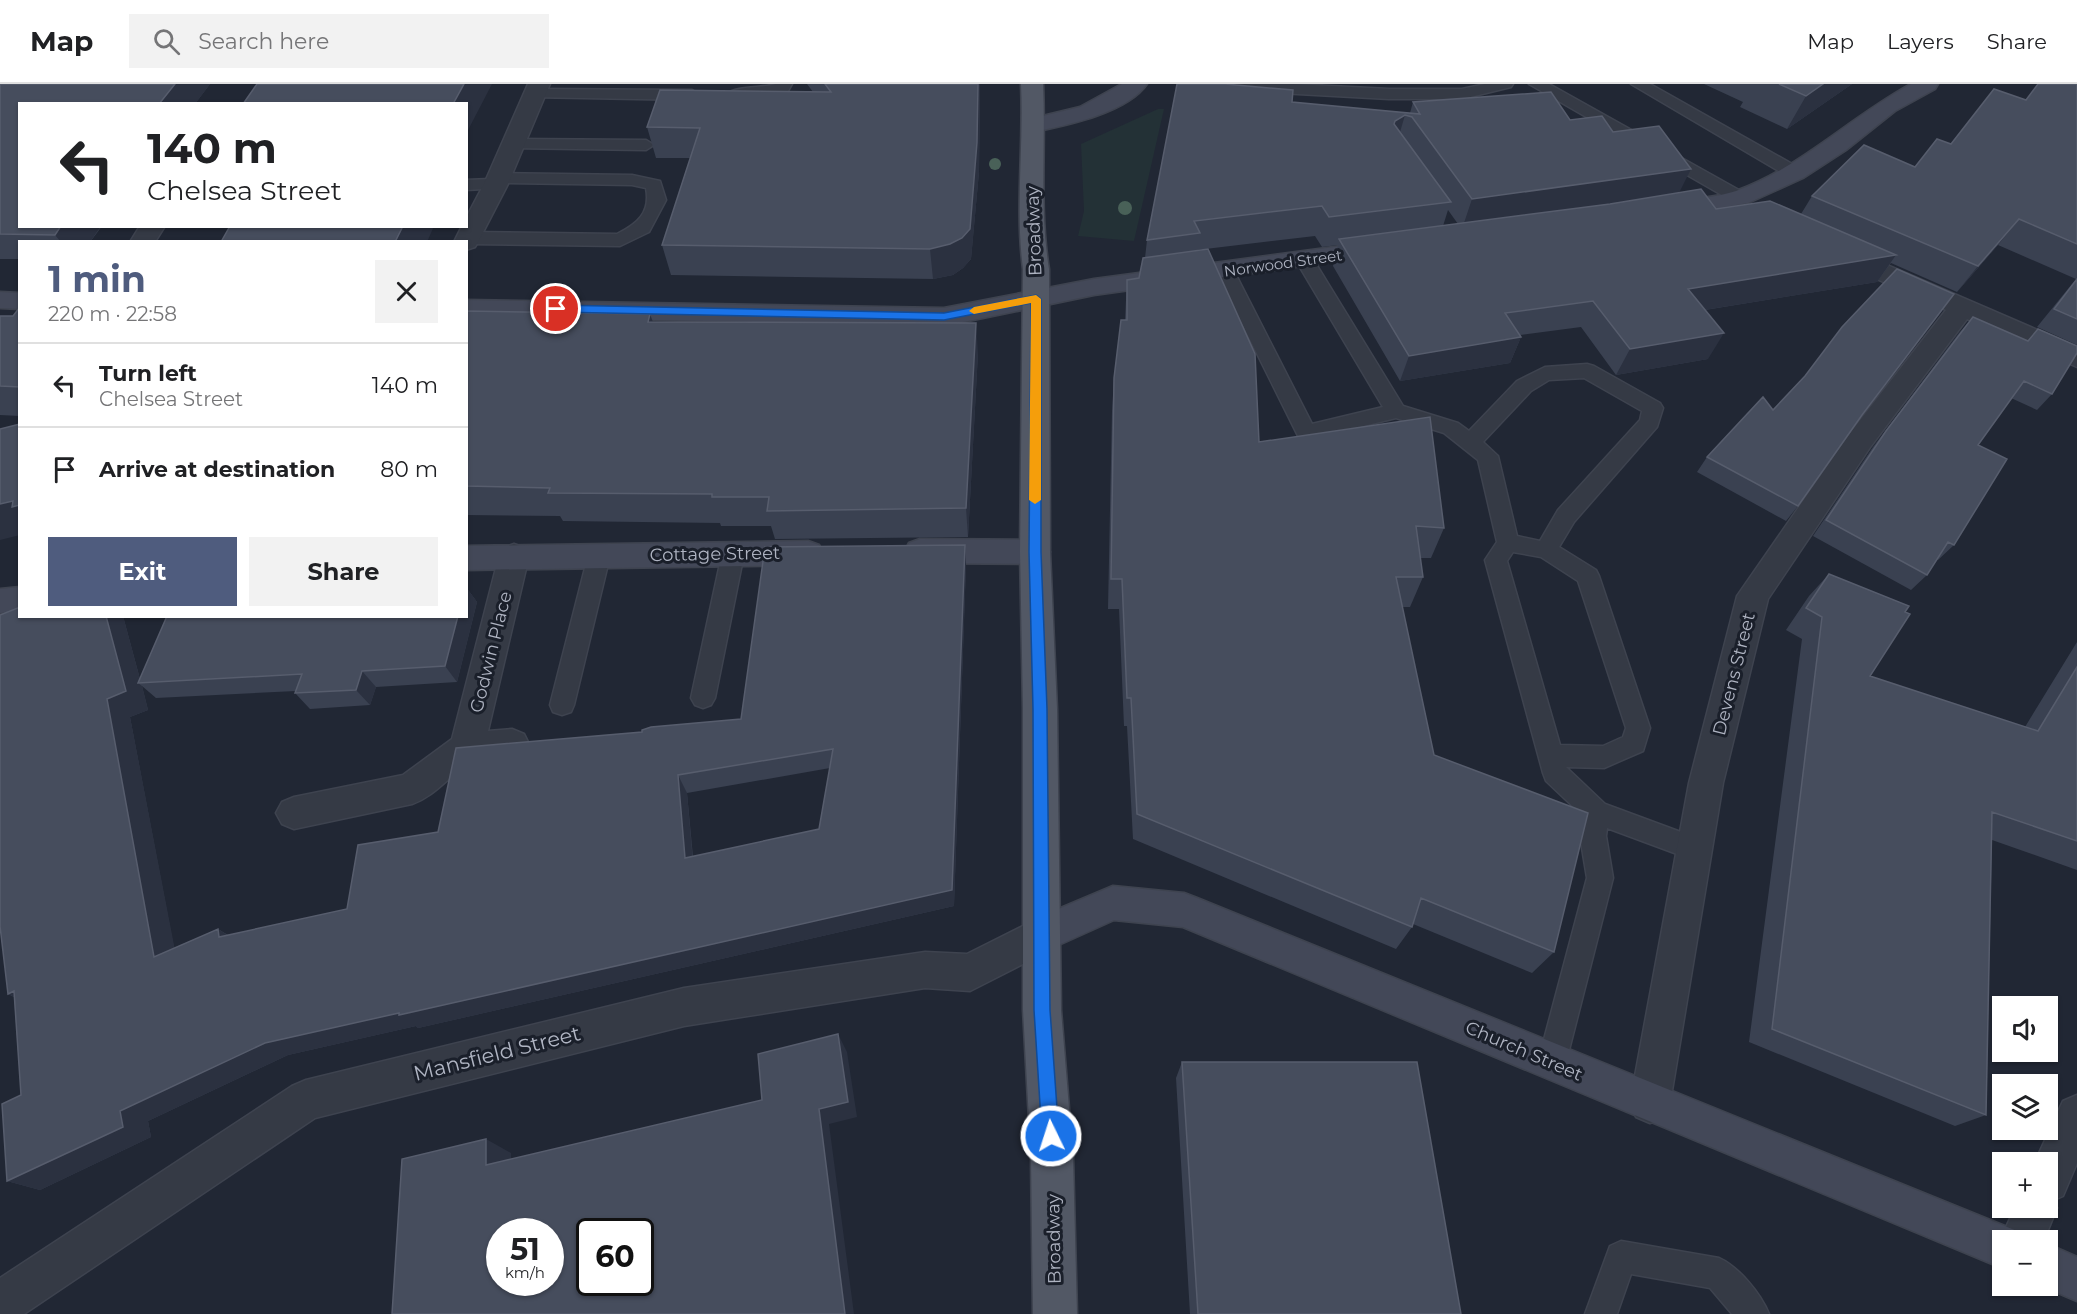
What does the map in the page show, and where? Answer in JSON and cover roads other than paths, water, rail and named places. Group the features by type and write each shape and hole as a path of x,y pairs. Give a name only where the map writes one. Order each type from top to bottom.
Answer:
{"main road":[{"name":"Broadway","path":"1032,84 1034,125 1031,234 1036,269 1035,552 1043,934 1042,1010 1052,1157 1055,1314"}],"street":[{"path":"1034,125 1076,118 1115,100 1136,84"},
{"path":"1645,213 1748,205 1838,145 1887,106 1926,84"},
{"path":"467,240 497,181 537,89"},
{"path":"1821,244 2077,358"},
{"name":"Norwood Street","path":"468,308 944,316 1094,287 1398,246"},
{"path":"0,300 18,301"},
{"name":"Devens Street","path":"1650,1103 1706,783 1753,596 1861,439 1962,307"},
{"name":"Cottage Street","path":"468,558 839,552"},
{"path":"897,552 1035,552"},
{"name":"Godwin Place","path":"467,747 514,556"},
{"path":"0,601 18,598"},
{"path":"294,813 412,789 467,747 536,742"},
{"name":"Church Street","path":"1043,934 1113,903 1184,910 1992,1242"},
{"name":"Mansfield Street","path":"0,1304 306,1100 684,1006 925,970 970,973 1043,934"},
{"path":"2058,1158 2077,1115"},
{"path":"2058,1270 2077,1279"}],"lane":[{"path":"537,89 711,95 759,93 782,88 783,84"},
{"path":"1207,84 1389,94 1462,94 1505,84"},
{"path":"1537,84 1748,205"},
{"path":"1639,84 1795,173"},
{"path":"513,144 646,145"},
{"path":"467,240 620,240 644,228 657,200 654,185 632,180 497,181 468,185"},
{"path":"1304,259 1396,411"},
{"path":"1225,271 1306,433 1396,411 1450,428 1488,456 1508,543 1496,560 1555,773 1596,812 1696,849"},
{"path":"1470,443 1524,386 1545,374 1587,371 1653,408 1650,422 1566,516 1546,550"},
{"path":"1508,543 1546,550 1588,576 1638,728 1634,744 1604,757 1551,756"},
{"path":"703,698 733,554"},
{"path":"562,705 599,556"},
{"path":"1552,1062 1600,878 1593,836 1596,812"},
{"path":"1601,1314 1621,1257 1719,1274 1753,1314"}]}
